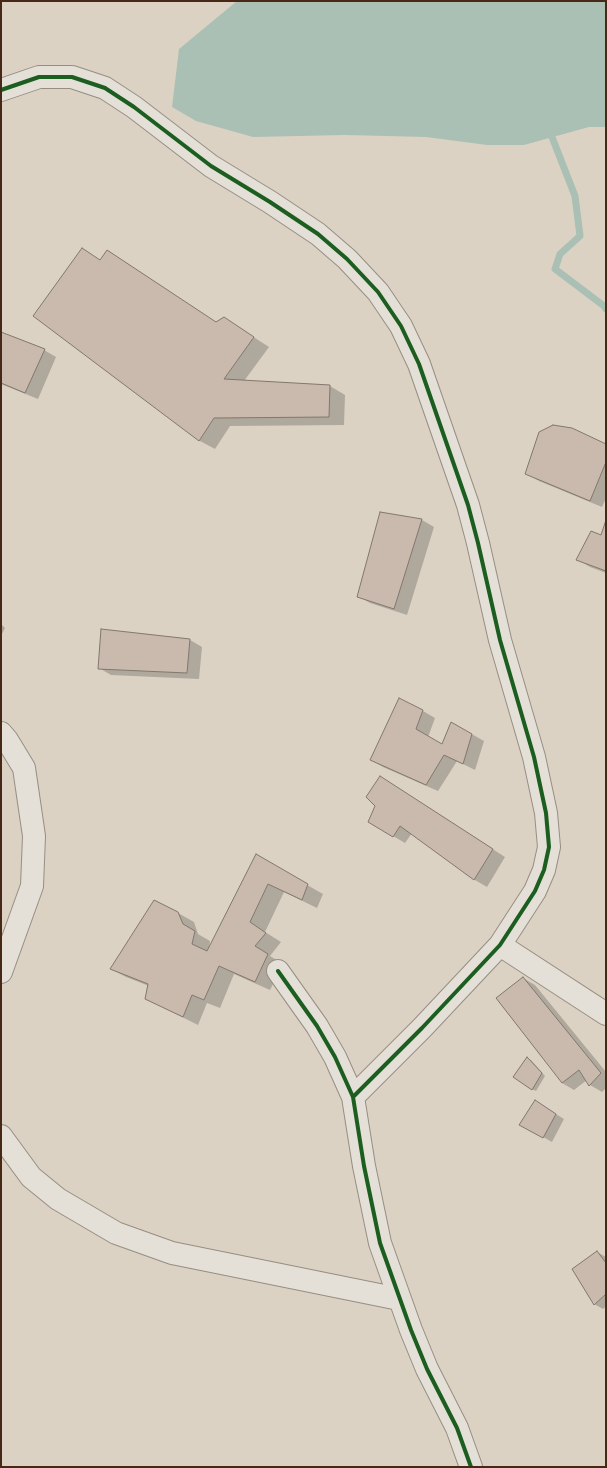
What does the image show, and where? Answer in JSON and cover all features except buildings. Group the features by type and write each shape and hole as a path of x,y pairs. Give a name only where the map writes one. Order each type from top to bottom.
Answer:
{"street":[{"path":"1,90 38,77 72,77 105,88 134,107 211,166 270,202 318,234 347,259 378,292 401,326 419,364 468,505 500,640 534,757 546,813 549,847 544,870 535,891 500,945 422,1028 353,1097"},
{"path":"1,733 24,768 34,836 32,886 1,972"},
{"path":"500,945 606,1014"},
{"path":"278,971 317,1026 335,1057 353,1097 364,1166 380,1243 399,1299 427,1369 457,1428 472,1467"},
{"path":"1,1136 31,1177 58,1199 116,1233 172,1253 399,1299"}],"shaded area":[{"path":"237,1 606,1 606,127 589,127 524,145 487,145 426,137 345,135 253,137 196,121 172,107 179,49"}],"waterway":[{"path":"552,137 575,196 580,236 560,254 555,269 606,309"}],"cycle path":[{"path":"1,90 39,77 72,77 105,88 134,107 211,166 270,202 318,234 347,259 378,292 401,326 419,364 468,505 500,640 534,757 546,813 549,847 544,870 535,891 500,945 422,1028 353,1097"},
{"path":"278,971 317,1026 335,1057 353,1097 364,1166 380,1243 411,1330 427,1369 457,1428 471,1467"}]}
